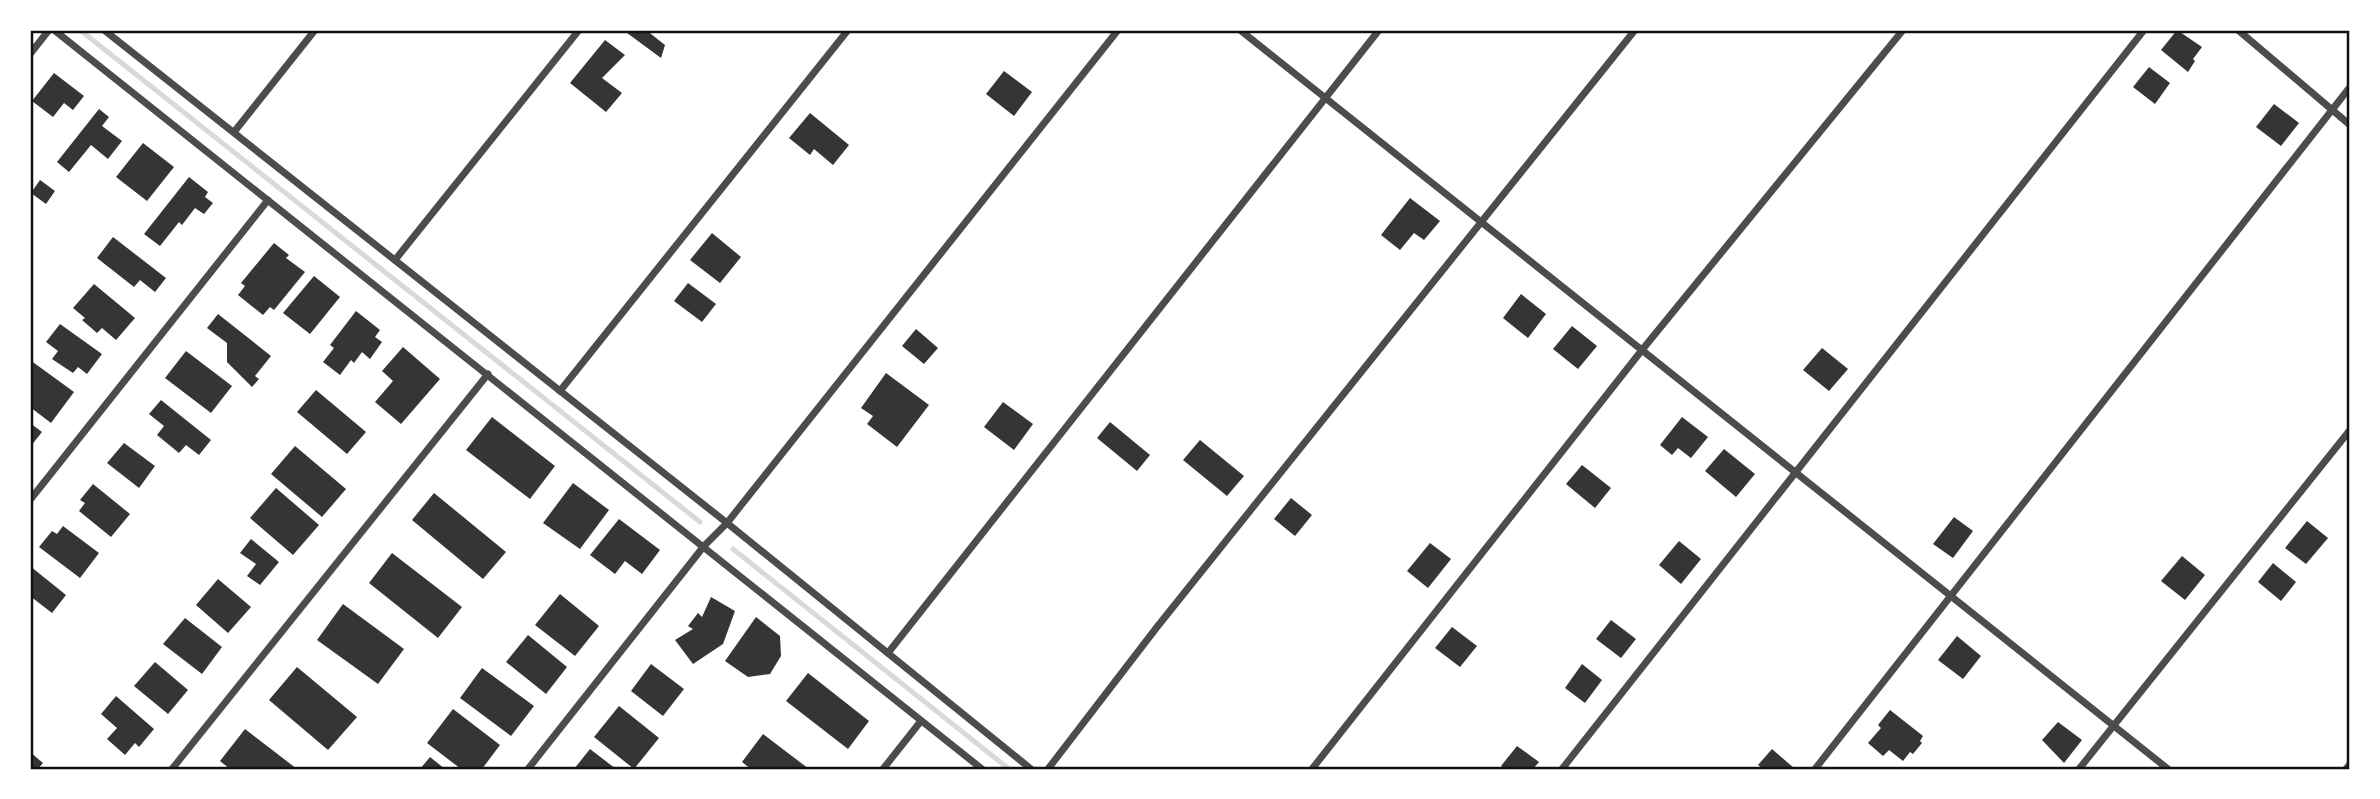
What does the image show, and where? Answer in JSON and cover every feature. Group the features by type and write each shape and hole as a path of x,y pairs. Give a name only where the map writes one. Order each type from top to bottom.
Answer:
{"street":[{"path":"30,54 52,30 982,769"},
{"path":"104,30 727,523 1031,769"},
{"path":"234,132 315,30"},
{"path":"395,260 579,30"},
{"path":"560,391 848,30"},
{"path":"528,769 1118,30"},
{"path":"1240,30 2168,769"},
{"path":"888,653 1379,30"},
{"path":"1048,769 1166,616 1635,30"},
{"path":"1312,769 1642,350 1903,30"},
{"path":"1562,769 2144,30"},
{"path":"2238,30 2350,125"},
{"path":"1815,769 2350,88"},
{"path":"30,500 268,200"},
{"path":"172,769 488,374"},
{"path":"2079,769 2350,430"},
{"path":"883,769 921,721"},
{"path":"2346,769 2350,764"}],"building":[{"path":"623,30 646,30 665,45 661,58"},
{"path":"2177,30 2202,47 2188,72 2161,50"},
{"path":"605,40 625,55 602,78 622,93 606,112 570,83"},
{"path":"2149,67 2170,83 2155,104 2133,87"},
{"path":"1004,71 1032,92 1014,116 986,94"},
{"path":"54,73 84,96 73,110 64,103 53,117 32,101"},
{"path":"2274,104 2299,123 2281,146 2256,127"},
{"path":"99,109 109,117 102,126 122,141 108,159 91,145 69,172 57,162"},
{"path":"810,113 849,145 833,165 814,149 810,155 789,138"},
{"path":"143,143 174,167 147,201 116,177"},
{"path":"189,177 208,192 205,197 213,203 204,214 195,208 182,225 179,222 160,246 144,234"},
{"path":"40,180 55,191 46,204 31,193"},
{"path":"1410,198 1440,221 1424,240 1414,233 1400,250 1381,235"},
{"path":"712,233 741,257 720,283 690,260"},
{"path":"113,237 166,278 155,292 140,280 134,287 97,258"},
{"path":"274,243 289,255 286,258 305,272 274,310 270,307 263,315 238,295 245,286 241,283"},
{"path":"314,276 340,297 310,334 283,313"},
{"path":"688,283 716,304 702,322 674,301"},
{"path":"94,284 135,318 116,340 102,328 97,333 73,308"},
{"path":"1521,294 1546,314 1528,338 1503,318"},
{"path":"356,311 380,330 375,337 382,342 370,359 362,352 354,363 351,360 340,375 323,362 334,348 330,345"},
{"path":"218,314 271,356 255,376 259,379 252,387 227,362 227,343 207,328"},
{"path":"60,324 102,354 87,374 78,367 73,373 52,359 58,351 46,342"},
{"path":"1572,326 1597,346 1578,369 1553,349"},
{"path":"916,329 938,348 924,364 902,346"},
{"path":"403,347 440,379 401,424 375,402 393,381 382,371"},
{"path":"1822,348 1848,369 1829,391 1803,370"},
{"path":"186,351 232,386 211,413 165,378"},
{"path":"30,360 74,392 51,423 30,407"},
{"path":"886,373 929,405 897,447 867,424 873,416 861,408"},
{"path":"316,390 366,432 347,454 297,412"},
{"path":"161,400 211,440 199,455 186,445 179,453 157,435 164,426 149,414"},
{"path":"1003,402 1033,424 1014,450 984,427"},
{"path":"492,417 555,466 530,499 466,450"},
{"path":"1682,417 1708,437 1691,458 1678,448 1672,455 1660,445"},
{"path":"1110,422 1150,455 1137,471 1097,438"},
{"path":"30,423 42,432 30,447"},
{"path":"1200,440 1244,476 1227,496 1183,460"},
{"path":"124,443 155,466 139,488 107,463"},
{"path":"295,446 346,489 322,517 271,474"},
{"path":"1724,449 1755,474 1736,497 1705,471"},
{"path":"1582,465 1611,488 1595,508 1566,484"},
{"path":"573,483 609,510 580,549 543,523"},
{"path":"93,484 130,514 111,537 79,511 85,503 80,500"},
{"path":"276,488 319,525 293,555 250,518"},
{"path":"434,493 506,552 483,579 412,520"},
{"path":"1291,498 1312,515 1295,536 1274,519"},
{"path":"1954,517 1973,531 1953,558 1933,544"},
{"path":"619,519 660,550 642,574 625,561 615,574 590,555"},
{"path":"2307,521 2328,538 2306,564 2285,548"},
{"path":"63,526 99,553 80,578 39,547 52,531 57,534"},
{"path":"251,539 279,562 260,585 247,576 256,564 240,553"},
{"path":"1679,541 1701,559 1681,584 1659,565"},
{"path":"1430,543 1451,559 1428,588 1407,571"},
{"path":"392,553 462,607 438,638 369,583"},
{"path":"2182,556 2205,575 2185,600 2161,581"},
{"path":"2273,563 2296,582 2281,601 2258,582"},
{"path":"30,566 66,595 52,613 30,596"},
{"path":"218,579 251,607 228,633 196,605"},
{"path":"560,594 599,626 575,656 535,625"},
{"path":"711,597 735,611 723,644 693,664 675,640 693,629 688,626 698,613 702,617"},
{"path":"343,604 404,649 378,684 317,640"},
{"path":"756,617 780,636 781,656 770,674 748,677 725,661"},
{"path":"185,618 222,647 202,674 163,644"},
{"path":"1611,620 1636,639 1621,658 1596,639"},
{"path":"1452,627 1477,646 1460,667 1435,648"},
{"path":"528,635 567,667 546,694 506,662"},
{"path":"1957,636 1981,656 1963,679 1938,660"},
{"path":"155,662 188,690 168,714 134,686"},
{"path":"651,664 684,689 663,716 631,691"},
{"path":"1582,664 1602,680 1585,703 1565,688"},
{"path":"297,667 357,717 328,750 269,700"},
{"path":"482,668 534,706 511,736 460,698"},
{"path":"808,673 869,721 848,749 786,701"},
{"path":"116,696 154,729 139,747 135,743 125,755 107,739 117,728 101,714"},
{"path":"619,706 659,738 634,769 594,737"},
{"path":"453,709 500,745 482,769 461,769 427,743"},
{"path":"1890,710 1923,736 1920,741 1922,743 1903,761 1889,750 1883,756 1868,743 1881,728 1878,725"},
{"path":"2058,722 2082,740 2064,763 2042,740"},
{"path":"245,729 297,769 230,769 220,761"},
{"path":"763,734 809,769 751,769 742,762"},
{"path":"1517,746 1539,762 1533,769 1505,769 1501,766"},
{"path":"590,749 616,769 574,769"},
{"path":"1772,749 1794,768 1763,769 1758,765"},
{"path":"30,752 43,763 38,769 30,769"},
{"path":"430,757 445,769 420,769"}],"waterway":[{"path":"80,30 700,522"},
{"path":"733,549 1009,769"}]}
